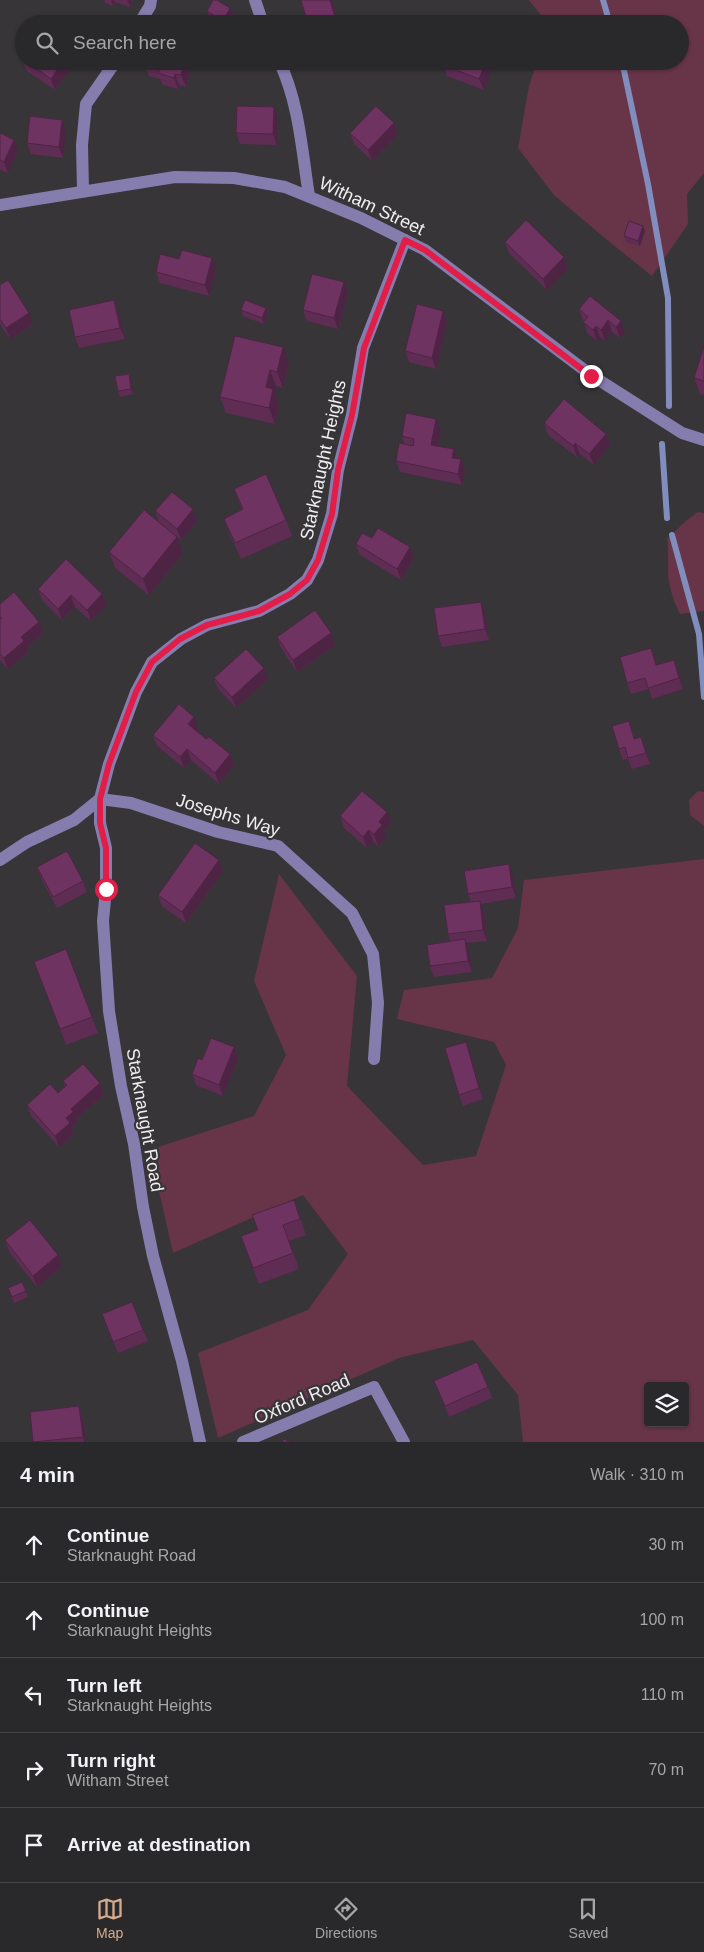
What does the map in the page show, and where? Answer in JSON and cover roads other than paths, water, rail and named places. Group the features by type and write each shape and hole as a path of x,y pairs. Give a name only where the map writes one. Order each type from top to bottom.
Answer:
{"street":[{"path":"144,15 152,0"},
{"path":"255,0 260,15"},
{"path":"83,190 82,145 86,104 110,70"},
{"path":"283,70 288,80 300,137 309,196"},
{"name":"Witham Street","path":"0,205 175,176 234,178 285,187 361,218 425,250 591,376 682,433 704,440"},
{"name":"Starknaught Heights","path":"100,799 109,764 136,692 152,662 180,639 207,625 259,611 290,594 307,580 318,560 332,514 338,470 352,415 364,348 405,240"},
{"path":"0,860 27,842 74,820 100,799"},
{"name":"Josephs Way","path":"100,799 131,803 218,832 278,846 352,913 372,954 378,1003 374,1059"},
{"name":"Starknaught Road","path":"100,799 100,823 106,856 106,889 103,921 109,1011 153,1256 182,1361 200,1442"},
{"name":"Oxford Road","path":"243,1442 374,1387 404,1442"}],"waterway":[{"path":"603,0 607,15"},
{"path":"624,70 648,184 668,298 669,406"},
{"path":"662,444 667,518"},
{"path":"672,535 699,634 704,697"}]}
